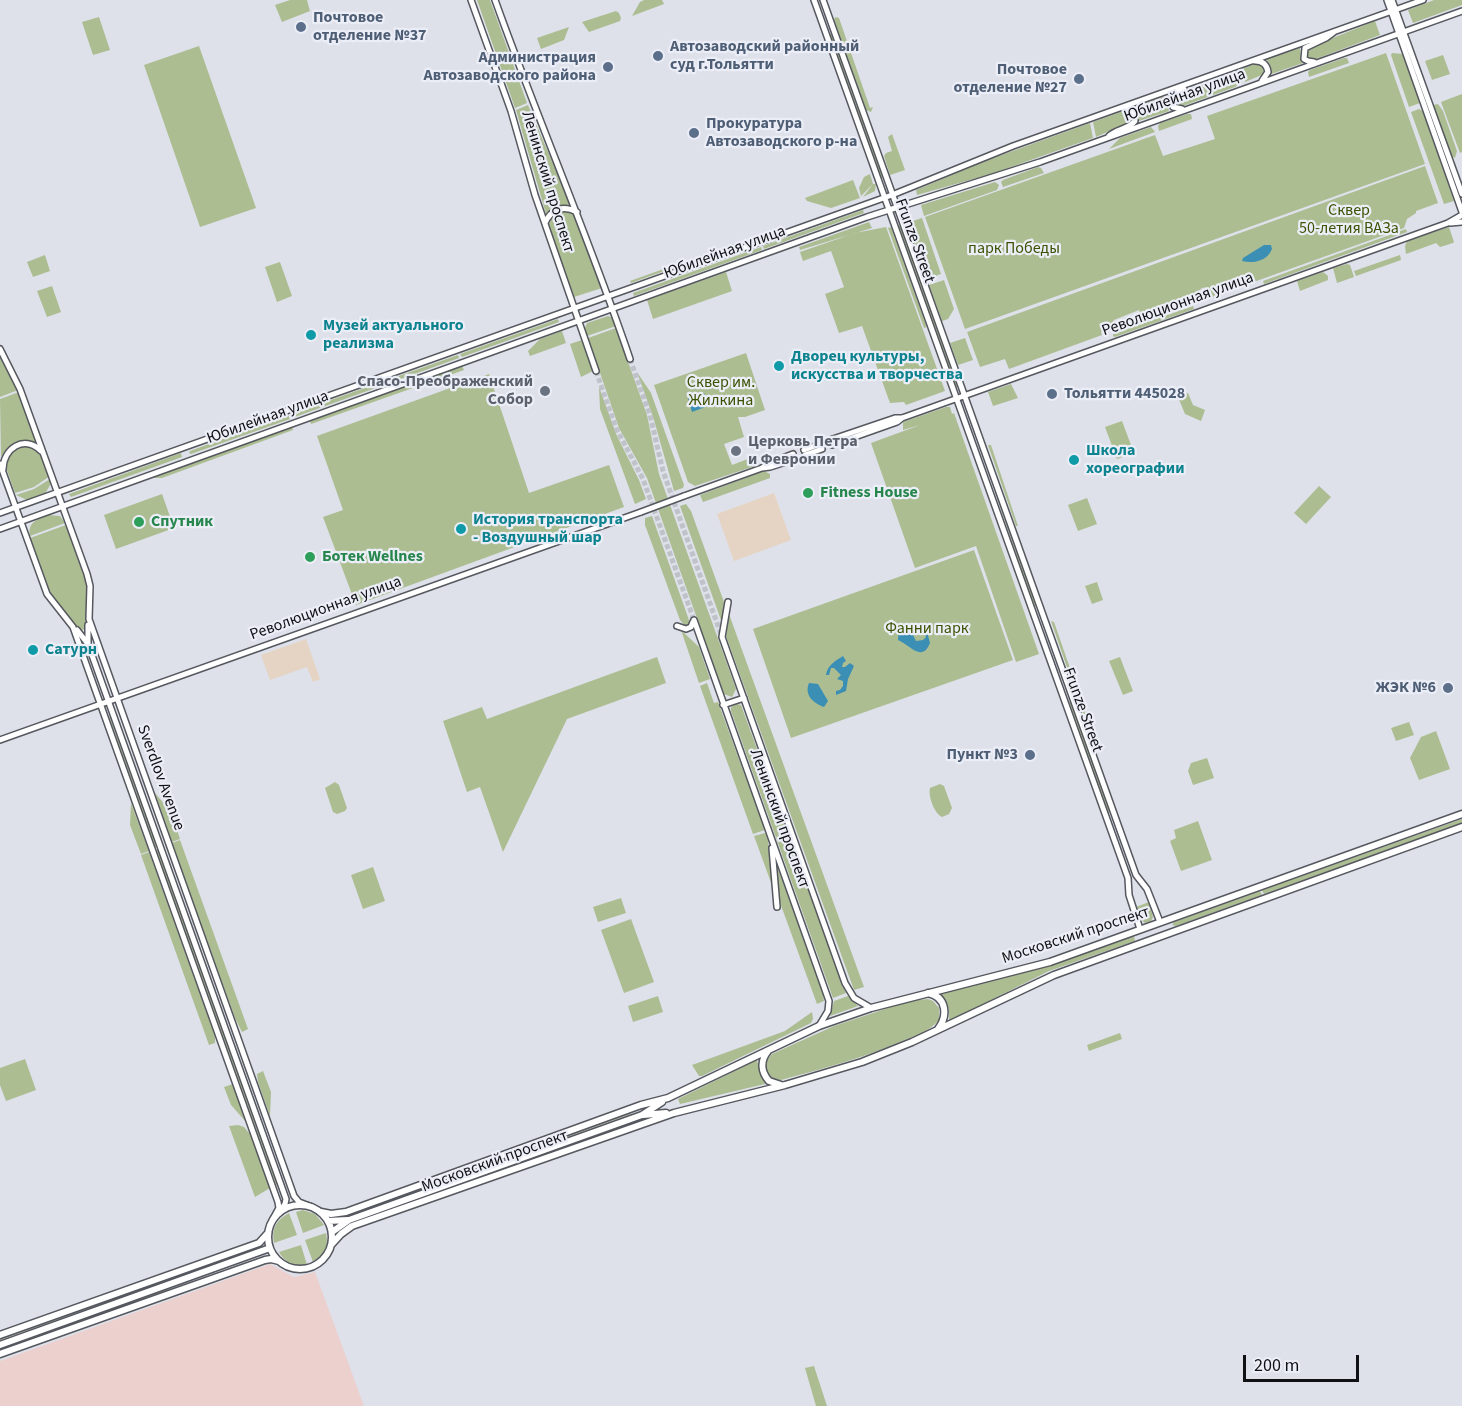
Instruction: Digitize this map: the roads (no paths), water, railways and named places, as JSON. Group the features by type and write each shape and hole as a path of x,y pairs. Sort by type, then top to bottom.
{"main road":[{"name":"Ленинский проспект","path":"471,0 511,111 545,224 596,371"},
{"name":"Ленинский проспект","path":"495,0 525,84 577,212 630,359"},
{"name":"Frunze Street","path":"814,0 1128,878 1129,891 1144,941"},
{"name":"Frunze Street","path":"824,0 1136,875 1144,886 1164,934"},
{"path":"1387,0 1462,194"},
{"path":"1392,0 1393,11"},
{"name":"Юбилейная улица","path":"0,513 885,198 1013,146 1423,0"},
{"name":"Юбилейная улица","path":"0,529 897,207 1105,139 1462,11"},
{"path":"826,32 834,29"},
{"path":"1320,61 1308,62 1303,55 1305,48 1326,38 1338,29"},
{"path":"1401,33 1462,213"},
{"path":"1251,61 1262,62 1267,67 1268,72 1261,82"},
{"path":"1186,109 1173,107 1170,103 1171,97 1202,80"},
{"path":"1105,139 1113,131 1132,125 1135,121 1132,111 1120,108"},
{"path":"545,224 549,215 557,210 567,208 577,212"},
{"name":"Революционная улица","path":"831,443 897,422 902,418 1448,223 1462,213"},
{"path":"1448,223 1462,222"},
{"name":"Sverdlov Avenue","path":"0,349 20,389 89,580 88,644"},
{"path":"3,472 4,458 16,445 33,445 44,454"},
{"path":"805,452 821,446"},
{"path":"183,448 189,461"},
{"name":"Революционная улица","path":"0,740 762,468 770,468 794,456"},
{"name":"Sverdlov Avenue","path":"0,464 47,594 88,644 286,1199"},
{"path":"989,490 997,487"},
{"name":"Ленинский проспект","path":"728,602 722,637 845,982 854,998 871,1008"},
{"name":"Ленинский проспект","path":"678,626 689,628 694,620 829,1001 828,1011 819,1026"},
{"path":"75,628 84,630 89,622"},
{"name":"Sverdlov Avenue","path":"89,622 294,1196 299,1202 312,1207"},
{"name":"Sverdlov Avenue","path":"75,628 278,1202 279,1208 273,1219"},
{"path":"1058,682 1064,685 1066,680"},
{"path":"1065,702 1068,697 1073,699"},
{"path":"723,705 744,698"},
{"name":"Московский проспект","path":"332,1232 349,1220 642,1115 666,1100 819,1026 925,993 1050,962 1462,814"},
{"name":"Московский проспект","path":"331,1245 352,1226 672,1113 785,1085 862,1062 938,1030 1054,975 1462,827"},
{"path":"771,838 777,907"},
{"path":"1128,878 1134,880 1136,875"},
{"path":"1129,891 1134,884 1144,886"},
{"path":"925,993 937,997 943,1006 945,1018 938,1030"},
{"path":"770,1049 762,1062 763,1072 769,1081 785,1085"},
{"path":"666,1100 661,1106 662,1110 672,1113"},
{"name":"Московский проспект","path":"321,1212 331,1214 346,1212 641,1105 666,1100"},
{"name":"Московский проспект","path":"642,1115 672,1113"},
{"path":"0,1335 259,1243 268,1233 273,1219 285,1204 286,1199 290,1203 312,1207 321,1212 332,1232 331,1245 324,1258 311,1267 296,1269 271,1259 266,1260 0,1354"},
{"path":"279,1213 288,1207 301,1205"},
{"name":"Московский проспект","path":"328,1221 349,1220"},
{"path":"268,1233 270,1248 279,1262"},
{"path":"0,1345 270,1248"}],"water":[{"path":"1264,245 1271,245 1272,249 1263,259 1255,262 1242,261 1243,258"},
{"path":"704,393 708,406 692,412 688,399"},
{"path":"909,625 921,627 912,633 916,641 923,640 926,637 924,632 927,632 930,643 923,652 916,651 898,640 899,627"},
{"path":"843,656 846,661 842,667 850,663 854,666 846,691 836,695 836,691 843,686 843,681 837,679 841,675 831,668 829,675 826,675 830,666"},
{"path":"809,683 818,684 828,701 824,707 810,698"}],"tunnel":[{"path":"630,359 650,415 663,471 722,637"},
{"path":"596,371 616,428 643,479 694,620"}],"place":[{"name":"Почтовое отделение №37","path":"301,27"},
{"name":"Автозаводский районный суд г.Тольятти","path":"658,56"},
{"name":"Администрация Автозаводского района","path":"608,67"},
{"name":"Почтовое отделение №27","path":"1079,79"},
{"name":"Прокуратура Автозаводского р-на","path":"694,133"},
{"name":"Музей актуального реализма","path":"311,335"},
{"name":"Дворец культуры, искусства и творчества","path":"779,366"},
{"name":"Спасо-Преображенский Собор","path":"545,391"},
{"name":"Тольятти 445028","path":"1052,394"},
{"name":"Церковь Петра и Февронии","path":"736,451"},
{"name":"Школа хореографии","path":"1074,460"},
{"name":"Fitness House","path":"808,493"},
{"name":"Спутник","path":"139,522"},
{"name":"История транспорта - Воздушный шар","path":"461,529"},
{"name":"Ботек Wellnes","path":"310,557"},
{"name":"Сатурн","path":"33,650"},
{"name":"ЖЭК №6","path":"1448,688"},
{"name":"Пункт №3","path":"1030,755"}],"park label":[{"name":"Сквер 50-летия ВАЗа","path":"1349,220"},
{"name":"парк Победы","path":"1014,249"},
{"name":"Сквер им. Жилкина","path":"721,392"},
{"name":"Фанни парк","path":"927,629"}]}
